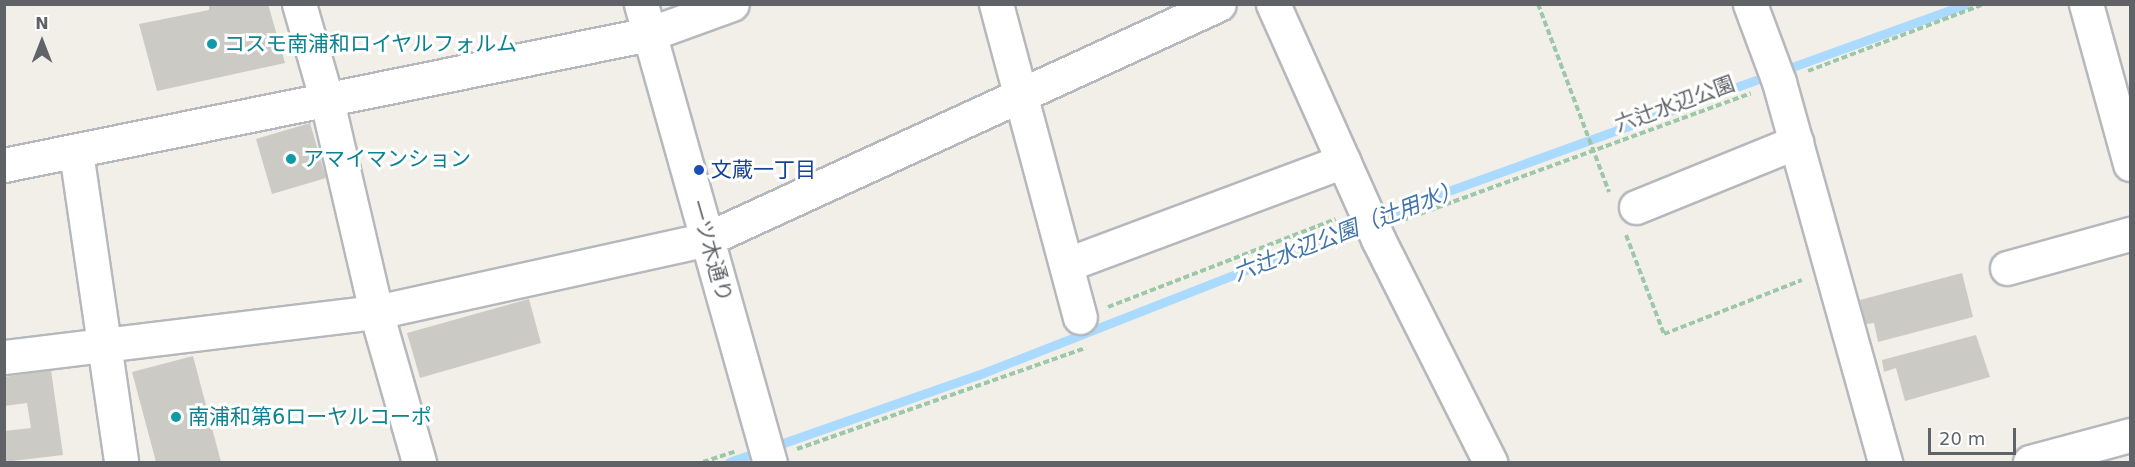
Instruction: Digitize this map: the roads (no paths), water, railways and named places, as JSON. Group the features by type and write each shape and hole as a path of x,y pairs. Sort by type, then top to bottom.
{"street":[{"path":"299,4 327,101 376,312 420,462"},
{"path":"4,165 327,101 645,19 732,4"},
{"path":"996,4 1068,264 1080,317"},
{"path":"4,357 376,312 707,238 1219,4"},
{"path":"1273,4 1371,223 1490,462"},
{"path":"1750,4 1779,82 1885,462"},
{"path":"2086,4 2129,156"},
{"name":"一ツ木通り","path":"645,19 770,462"},
{"path":"1636,207 1796,142"},
{"path":"76,152 121,462"},
{"path":"1068,264 1343,161"},
{"path":"2007,268 2130,234"},
{"path":"2030,462 2130,435"}],"waterway":[{"name":"六辻水辺公園（辻用水）","path":"729,462 978,375 1440,194 1967,4"}],"place":[{"name":"コスモ南浦和ロイヤルフォルム","path":"212,44"},
{"name":"アマイマンション","path":"291,159"},
{"name":"文蔵一丁目","path":"699,170"},
{"name":"南浦和第6ローヤルコーポ","path":"176,417"}]}
